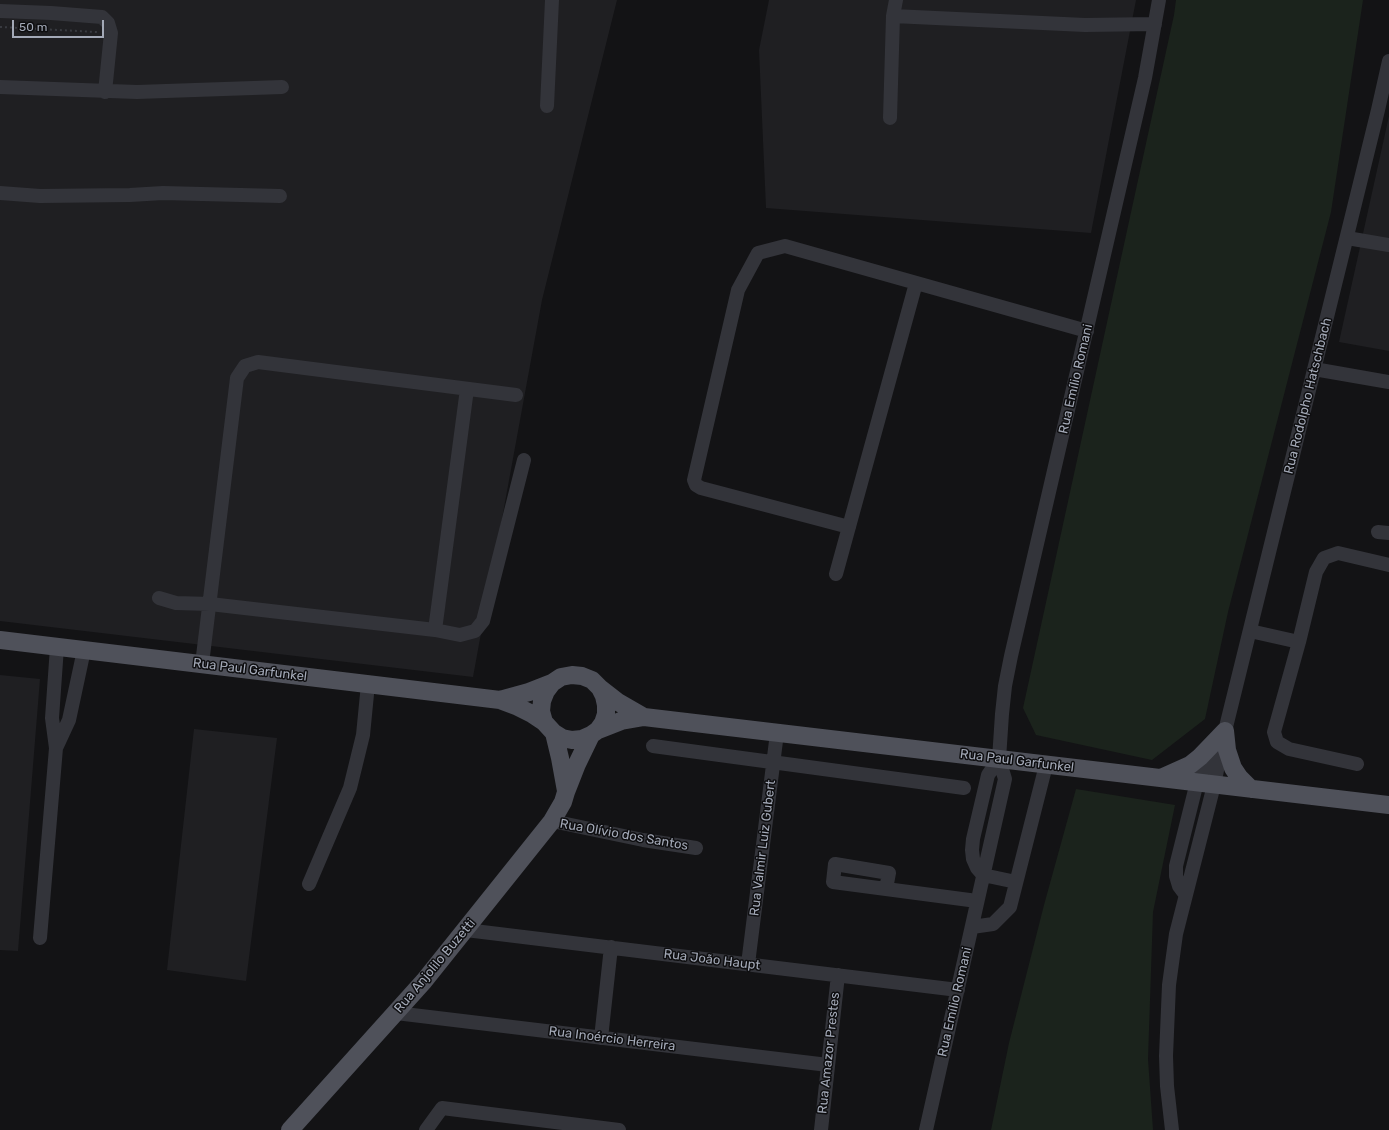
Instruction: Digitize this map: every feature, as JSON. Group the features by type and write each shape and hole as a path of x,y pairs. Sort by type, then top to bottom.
{"main road":[{"name":"Rua Paul Garfunkel","path":"0,640 500,700 524,710 549,728"},
{"path":"549,728 562,738 572,740 582,739 594,733 603,723 606,714 604,696 600,688 592,680 582,676 572,675 561,677 552,682 542,701 541,711 560,758 566,792"},
{"name":"Rua Paul Garfunkel","path":"500,700 529,692 552,682"},
{"name":"Rua Paul Garfunkel","path":"600,688 618,702 644,717"},
{"name":"Rua Paul Garfunkel","path":"594,733 621,721 644,717 1389,805"},
{"path":"1161,778 1190,765 1200,757 1225,730"},
{"path":"1225,730 1229,759 1239,777 1251,789"},
{"name":"Rua Anjolilo Buzetti","path":"290,1130 396,1013 466,930 552,822 563,802 566,792 594,733"}],"street":[{"path":"547,106 552,0"},
{"path":"890,118 893,16 896,0"},
{"name":"Rua Emílio Romani","path":"999,759 1002,714 1011,656 1145,78 1159,0"},
{"path":"0,11 102,17 108,23 110,33 105,92"},
{"path":"893,16 1085,25 1155,24"},
{"name":"Rua Rodolpho Hatschbach","path":"1172,1130 1167,1086 1167,1019 1173,948 1185,894 1179,886 1176,876 1176,866 1225,730 1347,238 1389,61"},
{"path":"0,87 137,92 282,87"},
{"path":"0,193 40,196 163,193 280,196"},
{"path":"1347,238 1389,245"},
{"path":"849,527 701,488 696,485 694,480 738,290 758,253 785,246 1087,332"},
{"path":"836,574 916,283"},
{"path":"202,664 237,378 245,366 258,362 516,395"},
{"path":"1314,369 1389,382"},
{"path":"435,630 468,389"},
{"path":"159,598 176,603 210,604 435,630 460,635 475,631 483,621 524,460"},
{"path":"1357,764 1289,749 1277,742 1274,732 1299,642 1316,572 1324,558 1338,553 1389,565"},
{"path":"1250,630 1299,642"},
{"path":"40,938 56,748 52,718 57,647"},
{"path":"56,748 69,720 84,650"},
{"path":"309,884 350,788 363,735 368,684"},
{"name":"Rua Valmir Luiz Gubert","path":"748,964 778,733"},
{"path":"653,746 964,788"},
{"path":"999,759 988,775 973,839 973,859 977,868 983,875 1016,882"},
{"path":"972,927 993,924 1010,907 1046,764"},
{"name":"Rua Olívio dos Santos","path":"552,822 644,840 696,848"},
{"name":"Rua Emílio Romani","path":"926,1130 983,875"},
{"path":"886,889 977,901"},
{"name":"Rua João Haupt","path":"466,930 958,990"},
{"path":"601,1038 611,947"},
{"name":"Rua Amazor Prestes","path":"821,1130 838,975"},
{"name":"Rua Inoércio Herreira","path":"396,1013 828,1065"},
{"path":"426,1130 442,1108 525,1124 620,1130"}],"path":[{"path":"0,27 110,33"}],"shaded area":[{"path":"0,0 617,0 542,300 473,677 0,621"},
{"path":"769,0 1136,0 1091,233 766,208 759,50"},
{"path":"1176,0 1363,0 1331,212 1228,612 1205,719 1152,760 1036,735 1023,708 1174,15"},
{"path":"1389,116 1389,351 1339,342"},
{"path":"0,675 40,679 18,951 0,950"},
{"path":"194,729 277,738 246,981 167,970"},
{"path":"1076,789 1175,805 1153,912 1148,1059 1153,1130 991,1130 1009,1043 1044,905"}]}
